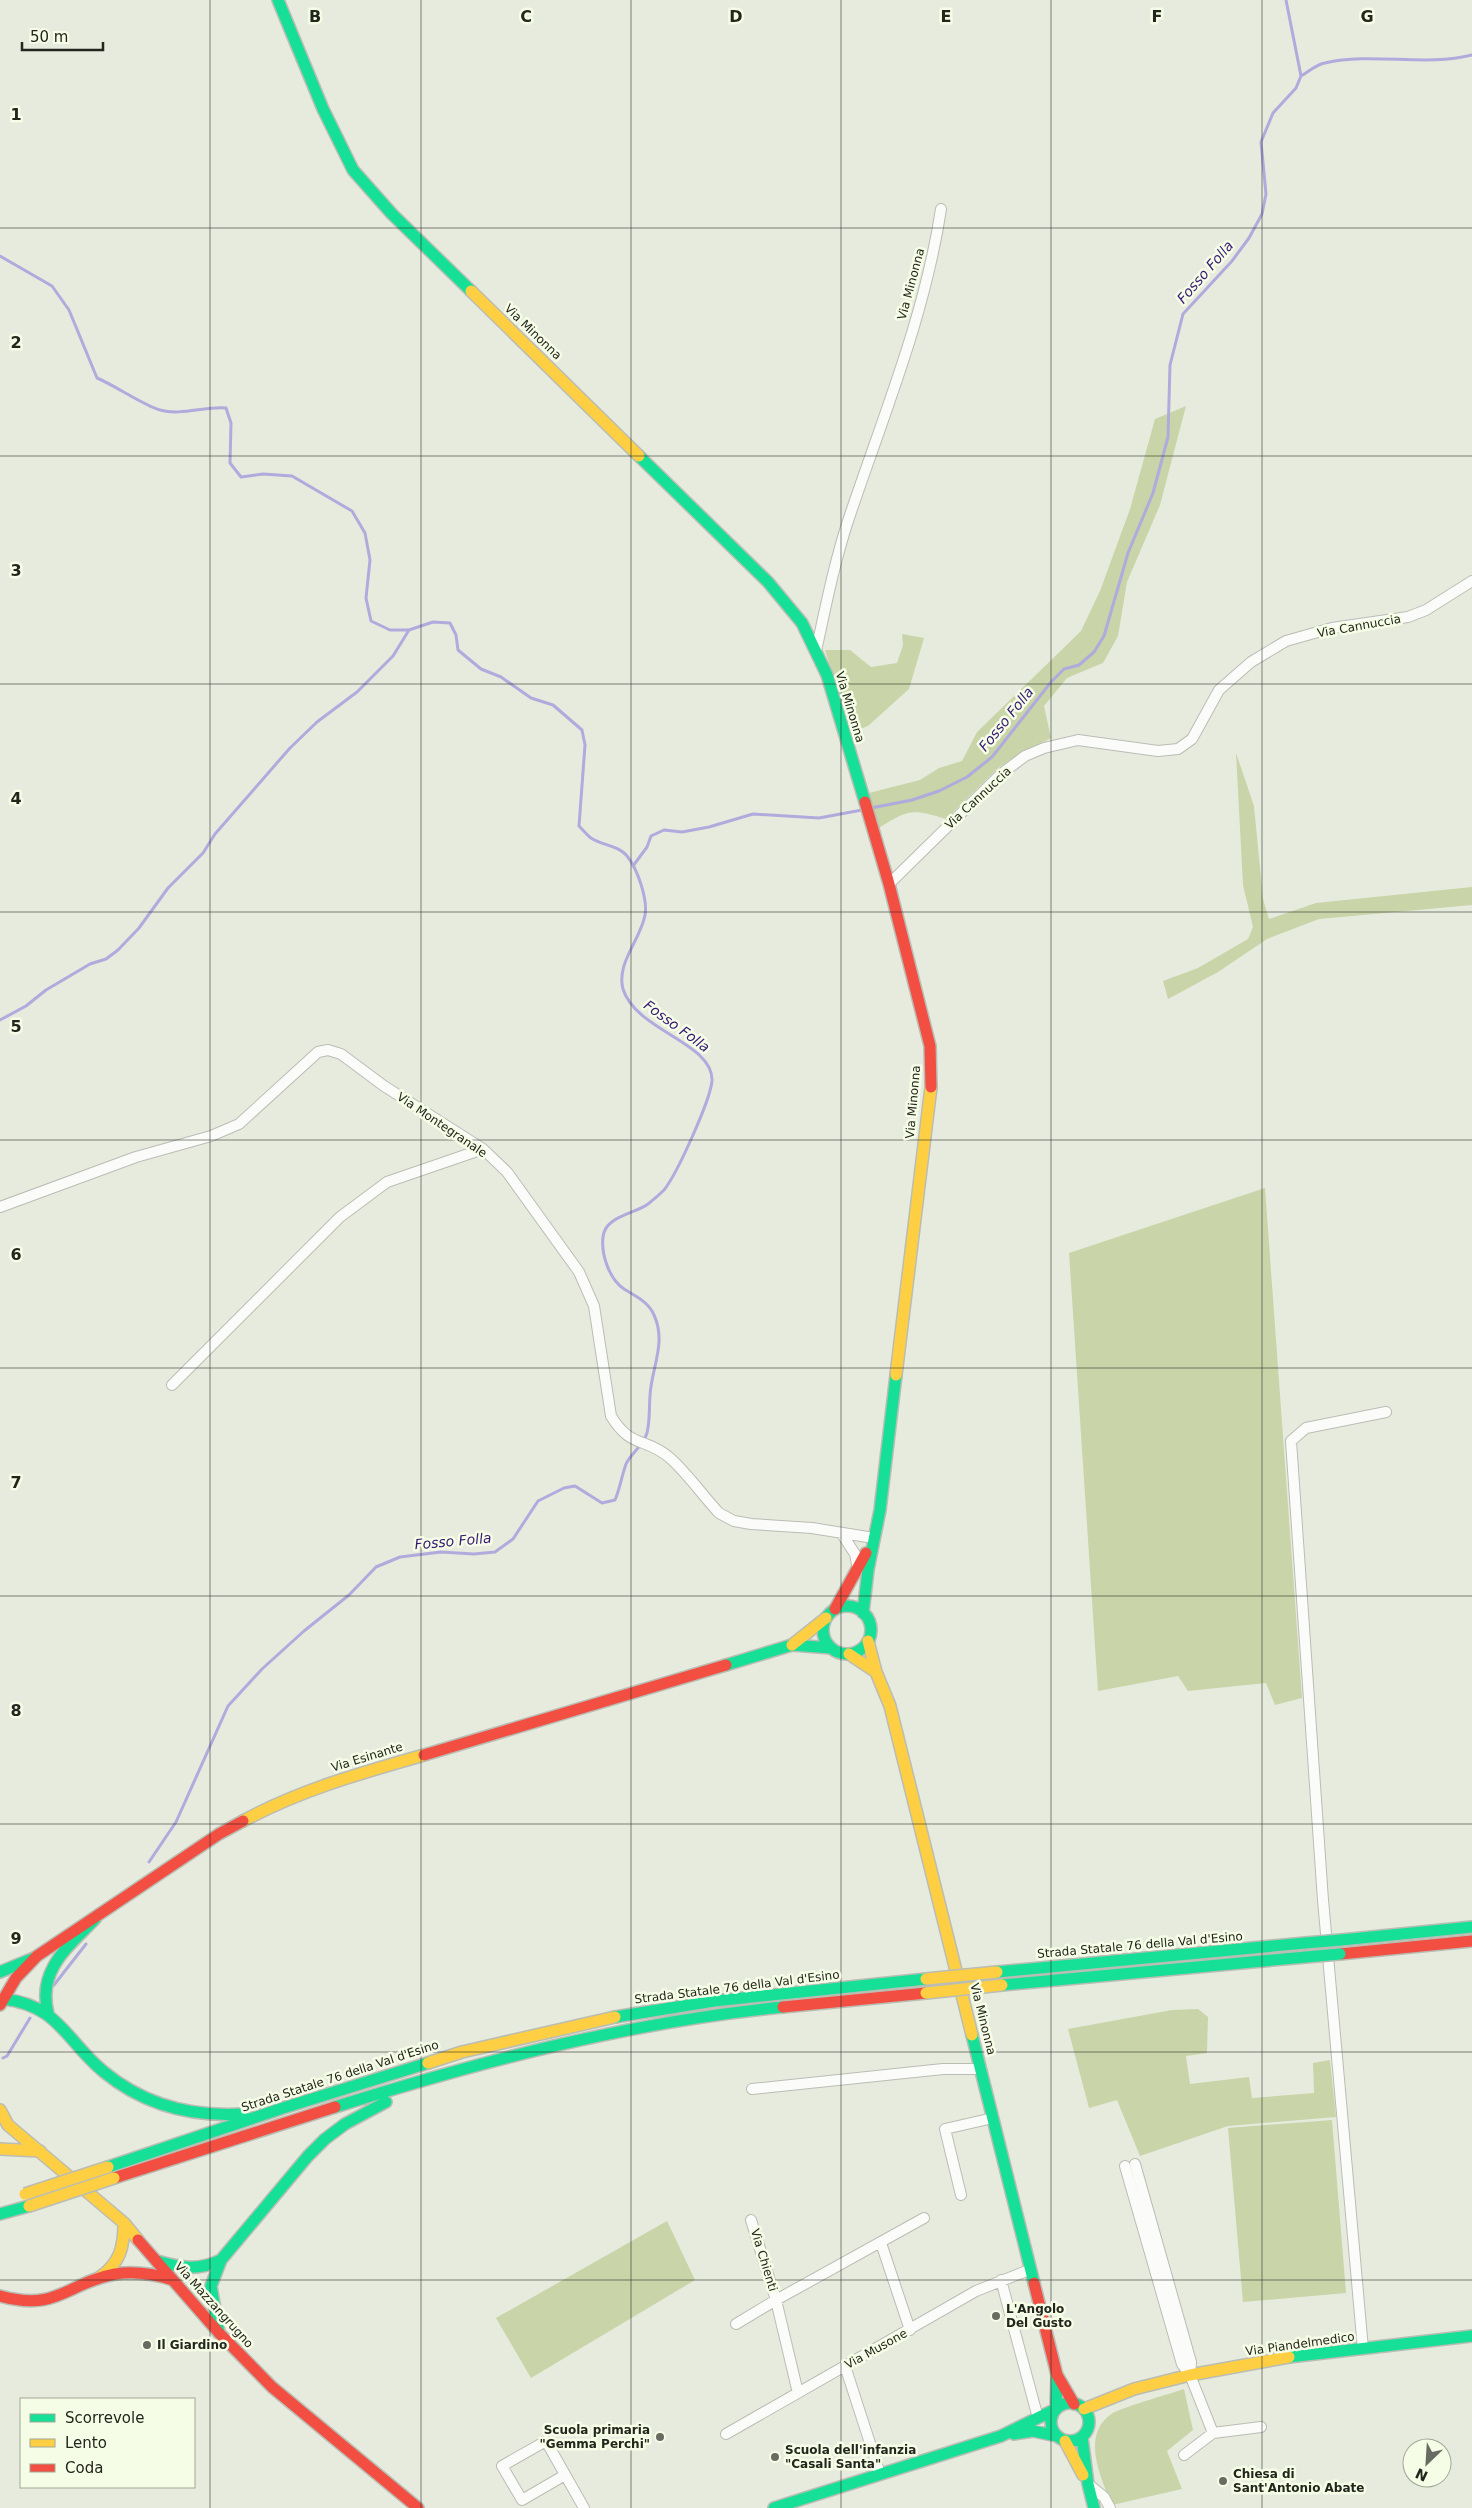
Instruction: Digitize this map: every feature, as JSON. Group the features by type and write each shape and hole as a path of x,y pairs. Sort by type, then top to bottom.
{"main road":[{"name":"Via Minonna","path":"278,0 323,109 353,170 399,220 768,582 802,623 827,675 889,884 930,1046 931,1086 880,1510 874,1538 864,1613"},
{"name":"Via Minonna","path":"835,1609 874,1538"},
{"path":"849,1654 857,1652 868,1641 870,1626 864,1613 850,1606 835,1609 826,1618 823,1624 824,1637 831,1648 849,1654 876,1672"},
{"name":"Via Esinante","path":"792,1646 826,1618"},
{"name":"Via Minonna","path":"868,1641 876,1672 890,1706 981,2068 1029,2270 1057,2375 1056,2409 1051,2423 1088,2484"},
{"name":"Via Esinante","path":"1,2000 16,1978 37,1956 95,1919 218,1834 267,1808 321,1785 792,1646 831,1648"},
{"path":"48,2013 44,1997 48,1976 58,1959 95,1919"},
{"name":"Strada Statale 76 della Val d'Esino","path":"20,2195 283,2108 462,2052 633,2013 714,2001 926,1979 1472,1927"},
{"name":"Strada Statale 76 della Val d'Esino","path":"0,2214 463,2069 556,2044 632,2028 717,2015 926,1992 1472,1941"},
{"path":"0,1972 37,1956"},
{"path":"1,2000 18,1999 36,2005 48,2013 105,2072 142,2096 184,2112 222,2116 283,2108"},
{"path":"219,2333 211,2286 221,2260 308,2156 345,2124 387,2102 427,2085 556,2044"},
{"name":"Via Mazzangrugno","path":"0,2110 8,2125 124,2224 219,2333 272,2387 418,2508"},
{"path":"0,2149 40,2151"},
{"path":"95,2280 108,2272 121,2258 125,2241 124,2224"},
{"path":"157,2262 192,2271 205,2268 221,2260"},
{"path":"0,2296 32,2303 50,2300 95,2280 115,2274 151,2272 173,2280"},
{"name":"Via Piandelmedico","path":"1079,2407 1134,2389 1190,2375 1291,2357 1472,2336"},
{"name":"Via Minonna","path":"1057,2375 1089,2424"},
{"name":"Via Piandelmedico","path":"1089,2424 1107,2407 1134,2389"},
{"path":"774,2508 1001,2436 1064,2404 1079,2407"},
{"path":"1001,2436 1033,2431 1077,2440 1082,2437 1089,2424"},
{"name":"Via Minonna","path":"1082,2437 1088,2484 1094,2508"}],"street":[{"name":"Via Minonna","path":"816,651 836,562 849,516 890,402 913,330 935,250 941,209"},
{"name":"Via Cannuccia","path":"889,884 1000,774 1026,756 1044,748 1078,740 1158,750 1178,748 1192,739 1219,690 1251,662 1286,641 1332,628 1408,617 1426,610 1472,581"},
{"name":"Via Montegranale","path":"0,1207 136,1157 210,1136 239,1124 314,1056 328,1050 341,1054 384,1086 483,1149 507,1172 579,1272 594,1306 611,1416 620,1431 669,1458 714,1508 727,1518 750,1524 812,1528 874,1538"},
{"path":"172,1385 340,1217 362,1200 387,1182 483,1149"},
{"path":"1363,2349 1323,1900 1291,1441 1306,1428 1386,1412"},
{"path":"842,1534 855,1554 858,1569"},
{"path":"752,2089 944,2069 981,2068"},
{"path":"961,2195 945,2129 993,2118"},
{"path":"1130,2165 1191,2362 1190,2375 1213,2433"},
{"path":"736,2324 924,2218"},
{"name":"Via Chienti","path":"751,2220 776,2300 798,2393"},
{"path":"881,2242 910,2330"},
{"name":"Via Musone","path":"726,2434 976,2292 1029,2270"},
{"path":"1001,2280 1038,2418"},
{"path":"845,2366 880,2474"},
{"path":"1184,2455 1213,2433 1261,2427"},
{"path":"565,2475 522,2500 502,2466 546,2441 584,2508"},
{"path":"1088,2484 1104,2497 1110,2508"}],"green space":[{"path":"1186,406 1160,505 1127,582 1118,636 1103,663 1067,678 1044,706 1051,738 1013,758 997,769 946,819 925,813 910,813 896,818 877,829 869,793 920,780 939,768 962,761 977,732 1081,631 1100,591 1130,509 1155,419"},
{"path":"902,634 924,638 909,689 868,726 850,733 825,650 850,650 871,667 897,663 903,645"},
{"path":"1236,753 1254,806 1263,899 1269,919 1316,903 1472,887 1472,905 1319,919 1267,939 1218,972 1168,999 1163,981 1198,968 1248,939 1253,927 1243,885"},
{"path":"1265,1188 1302,1698 1275,1705 1266,1683 1188,1691 1178,1676 1098,1691 1069,1253"},
{"path":"1198,2009 1208,2017 1207,2053 1186,2056 1190,2084 1249,2077 1252,2098 1314,2093 1313,2063 1330,2060 1336,2117 1228,2126 1140,2156 1117,2100 1089,2108 1068,2029 1172,2010"},
{"path":"1332,2120 1346,2293 1243,2302 1228,2128"},
{"path":"667,2221 695,2280 531,2378 496,2318"},
{"path":"1184,2389 1193,2430 1167,2451 1182,2489 1112,2505 1096,2458 1095,2446 1101,2424 1115,2412"}],"waterway":[{"name":"Fosso Folla","path":"871,808 912,800 939,791 967,777 992,757 1051,682 1064,669 1079,665 1094,652 1104,636 1128,553 1153,493 1168,437 1170,365 1183,314 1232,261 1249,238 1262,214 1266,194 1261,142 1273,113 1296,88 1301,76 1286,0"},
{"path":"1301,76 1316,66 1343,60 1436,60 1472,55"},
{"name":"Fosso Folla","path":"0,256 52,286 69,310 97,378 146,404 168,412 226,408 231,423 230,463 241,477 263,474 292,476 352,511 365,533 370,560 366,598 371,621 390,630 409,630 433,622 450,623 456,635 458,650 481,669 501,677 531,698 553,705 582,730 585,745 579,826 591,838 620,850 627,856 638,876 645,901 643,924 623,970 623,989 631,1003 643,1016 701,1056 709,1068 712,1081 692,1137 670,1182 650,1202 609,1224 603,1237 603,1251 610,1273 619,1285 649,1306 658,1325 659,1336 659,1346 651,1386 647,1433 643,1442 626,1464 615,1500 602,1503 575,1486 564,1488 538,1501 513,1539 495,1552 474,1554 441,1552 400,1557 376,1567 349,1595 304,1631 262,1669 228,1706 176,1822 149,1862"},
{"path":"0,1020 26,1006 46,990 90,964 106,959 118,950 139,928 168,888 203,853 215,834 290,748 317,722 357,692 393,656 409,630"},
{"name":"Fosso Folla","path":"633,866 647,847 651,836 664,830 682,832 709,827 753,814 819,818 862,810"},
{"path":"54,1985 86,1944"},
{"path":"3,2058 7,2056 30,2018"}],"traffic: fast":[{"path":"278,0 323,109 353,170 392,214 471,291"},
{"path":"639,456 768,582 802,623 827,675 865,802"},
{"path":"863,1613 868,1570 880,1510 896,1375"},
{"path":"847,1606 856,1608 864,1613 869,1621 871,1630 869,1639 864,1647 856,1652 847,1654 838,1652 830,1647 825,1639 823,1630 825,1621 830,1613 838,1608 847,1606"},
{"path":"726,1665 792,1645 831,1648"},
{"path":"48,2013 47,1984 51,1972 65,1950 95,1919"},
{"path":"1341,1940 1472,1927"},
{"path":"1305,1943 1341,1940"},
{"path":"997,1972 1305,1943"},
{"path":"1306,1957 1340,1954"},
{"path":"1002,1985 1306,1957"},
{"path":"0,1972 34,1958"},
{"path":"615,2017 714,2001 926,1979"},
{"path":"3,1999 22,2003 50,2017 104,2072 119,2083 152,2101 188,2111 243,2114"},
{"path":"335,2107 445,2074 556,2045 669,2022 783,2007"},
{"path":"972,2035 1034,2283"},
{"path":"108,2167 283,2108 428,2063"},
{"path":"219,2333 211,2286 221,2260 308,2156 325,2139 345,2124 386,2102"},
{"path":"0,2214 29,2206"},
{"path":"157,2261 197,2267 221,2260"},
{"path":"1289,2357 1472,2336"},
{"path":"774,2508 1001,2436 1056,2409 1057,2375"},
{"path":"1070,2403 1083,2409 1089,2422 1083,2435 1070,2441 1057,2435 1051,2422 1057,2409 1070,2403"},
{"path":"1014,2434 1033,2431 1057,2436"},
{"path":"1082,2437 1088,2484 1094,2508"}],"traffic: slow":[{"path":"471,291 639,456"},
{"path":"896,1375 931,1087"},
{"path":"792,1645 826,1618"},
{"path":"868,1641 876,1672 890,1706 972,2035"},
{"path":"849,1654 876,1672"},
{"path":"243,1821 309,1791 424,1755"},
{"path":"926,1979 997,1972"},
{"path":"926,1993 1002,1985"},
{"path":"428,2063 462,2052 615,2017"},
{"path":"0,2110 8,2125 124,2223 138,2240"},
{"path":"0,2149 40,2151"},
{"path":"25,2194 108,2167"},
{"path":"29,2206 114,2178"},
{"path":"100,2277 107,2272 120,2254 124,2223"},
{"path":"1084,2409 1134,2389 1190,2375 1289,2357"},
{"path":"1065,2441 1083,2475"}],"traffic: jam":[{"path":"865,802 889,884 930,1046 931,1087"},
{"path":"835,1609 866,1553"},
{"path":"424,1755 726,1665"},
{"path":"0,2005 16,1978 37,1956 219,1834 243,1821"},
{"path":"1340,1954 1472,1941"},
{"path":"783,2007 926,1993"},
{"path":"114,2178 335,2107"},
{"path":"138,2240 219,2333 272,2387"},
{"path":"0,2296 36,2301 61,2294 98,2278 122,2273 159,2276 173,2280"},
{"path":"1034,2283 1057,2375 1074,2404"},
{"path":"272,2387 418,2508"}],"place":[{"name":"L'Angolo Del Gusto","path":"996,2316"},
{"name":"Il Giardino","path":"147,2345"},
{"name":"Scuola primaria \"Gemma Perchi\"","path":"660,2437"},
{"name":"Scuola dell'infanzia \"Casali Santa\"","path":"775,2457"},
{"name":"Chiesa di Sant'Antonio Abate","path":"1223,2481"}]}
